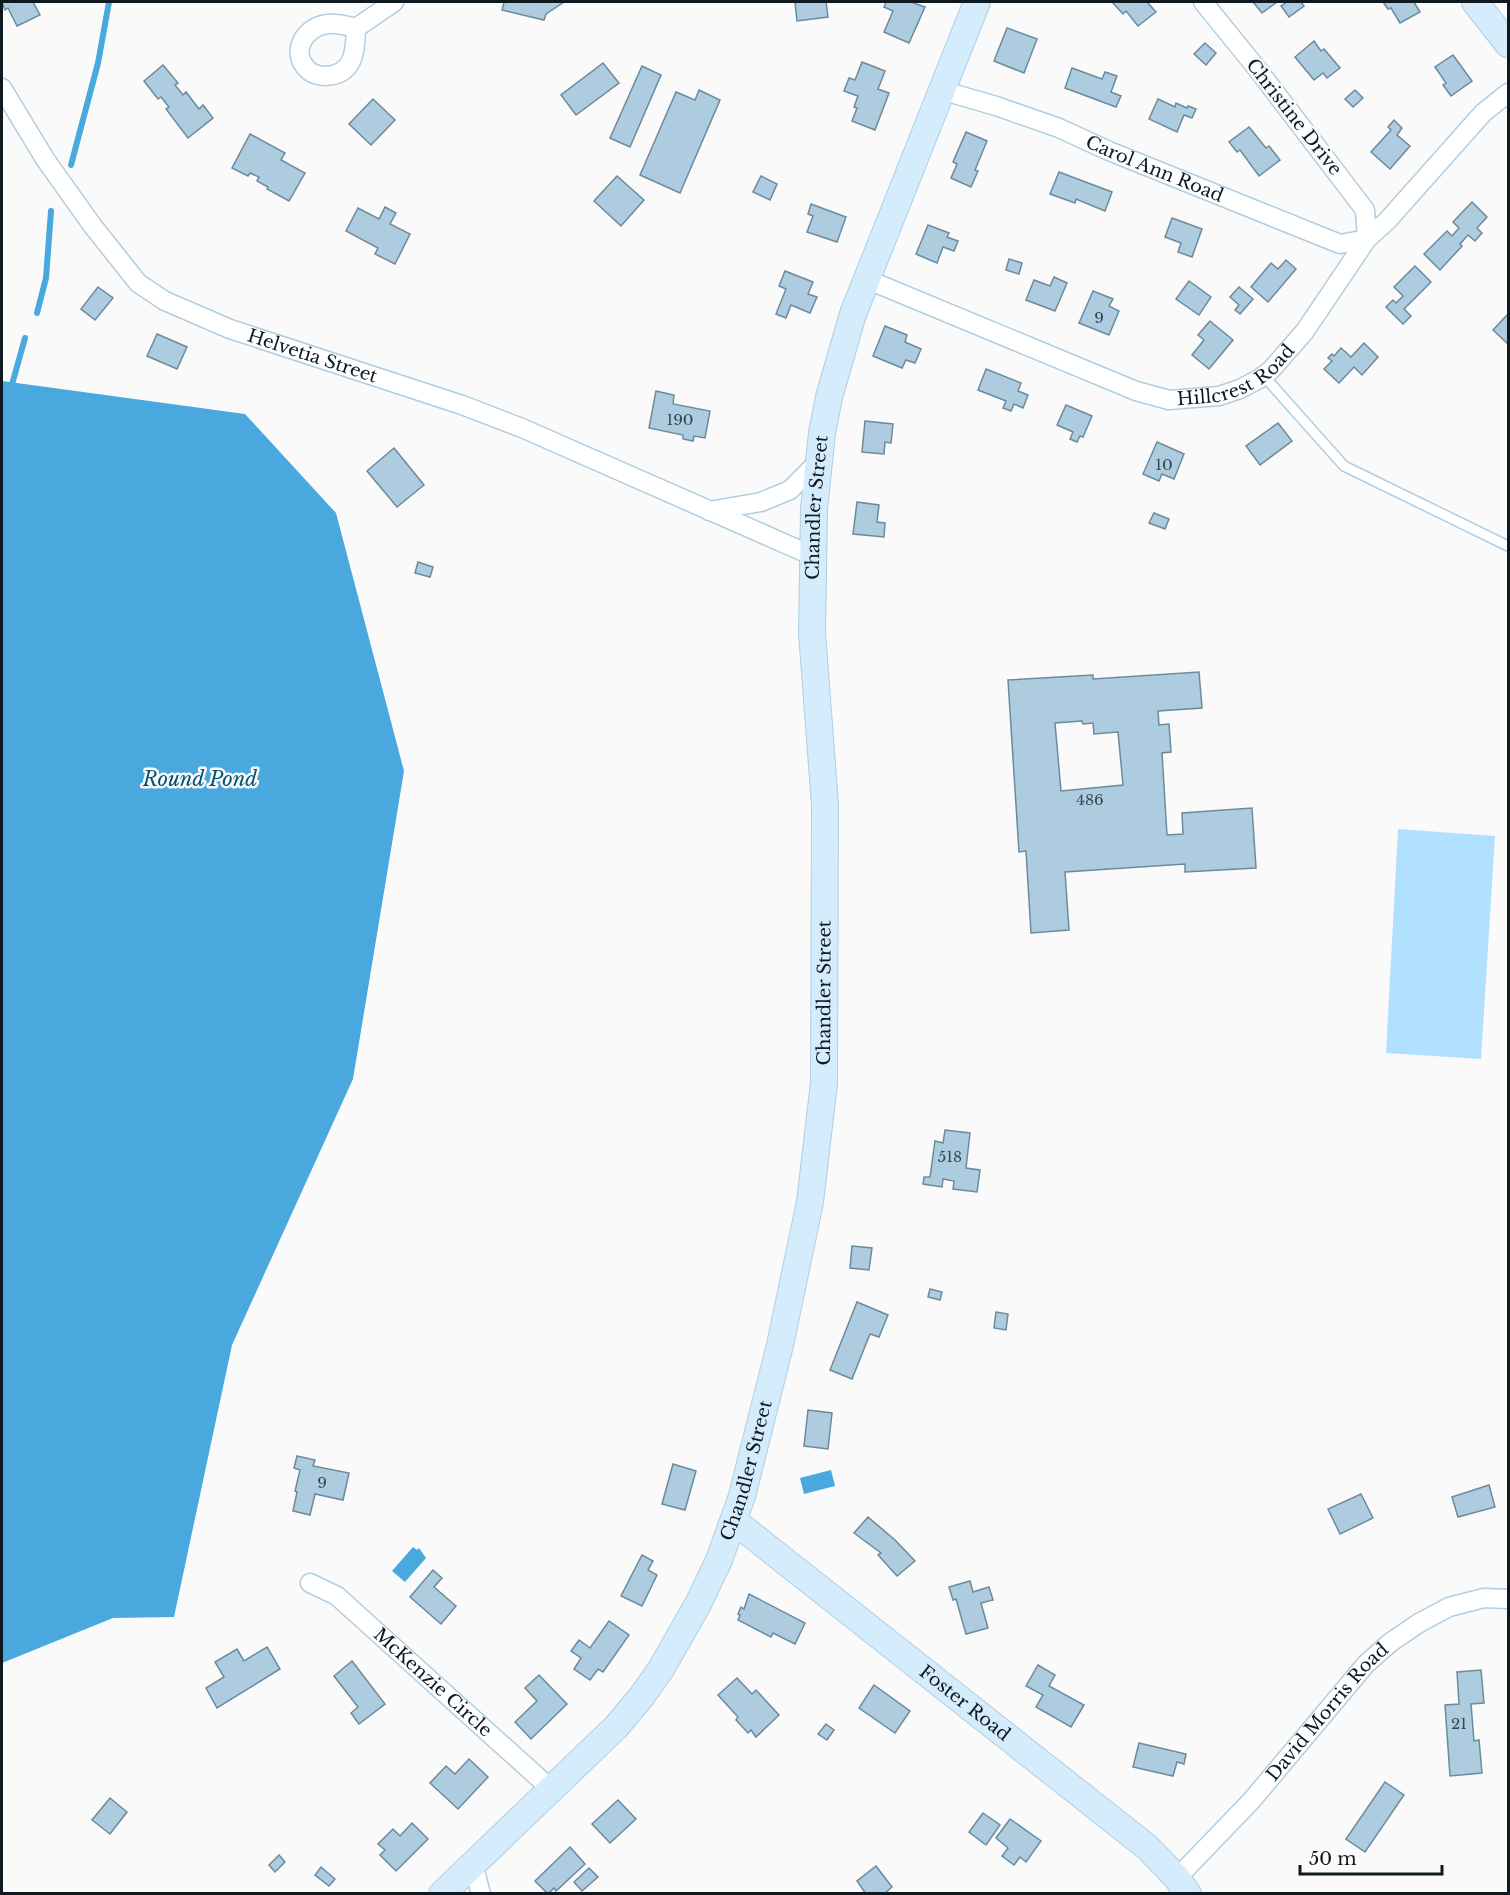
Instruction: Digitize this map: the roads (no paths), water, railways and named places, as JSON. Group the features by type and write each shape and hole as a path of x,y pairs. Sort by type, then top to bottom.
{"main road":[{"name":"Chandler Street","path":"442,1893 616,1727 661,1669 698,1604 734,1521 782,1334 810,1202 823,1103 826,1009 825,805 812,633 818,462 829,397 853,314 977,2"},
{"path":"1475,2 1509,44"},
{"name":"Foster Road","path":"734,1521 1147,1847 1182,1886"}],"street":[{"path":"356,28 394,2"},
{"name":"Christine Drive","path":"1203,2 1365,210 1367,239"},
{"name":"Helvetia Street","path":"2,88 45,159 92,225 138,283 152,293 188,312 230,329 462,405 522,428 813,556"},
{"name":"Carol Ann Road","path":"941,90 1059,128 1109,151 1340,244 1367,239"},
{"name":"Hillcrest Road","path":"866,279 1136,391 1169,400 1219,396 1240,389 1263,375 1287,353 1367,239 1387,221 1483,113 1509,93"},
{"path":"709,511 761,502 790,490 818,462"},
{"name":"McKenzie Circle","path":"310,1583 337,1596 551,1789"},
{"name":"David Morris Road","path":"1182,1886 1366,1664 1391,1642 1419,1623 1449,1607 1484,1598 1509,1599"},
{"path":"473,1863 481,1893"}],"lane":[{"path":"1263,375 1344,466 1509,546"}],"water":[{"name":"Round Pond","path":"2,381 245,414 336,513 404,771 353,1079 232,1345 174,1617 113,1618 2,1663"},
{"path":"831,1470 835,1486 804,1494 800,1478"},
{"path":"413,1547 417,1550 419,1548 426,1558 405,1582 392,1571"}],"waterway":[{"path":"71,165 98,63 109,2"},
{"path":"37,313 46,278 51,211"},
{"path":"11,388 25,338"}]}
